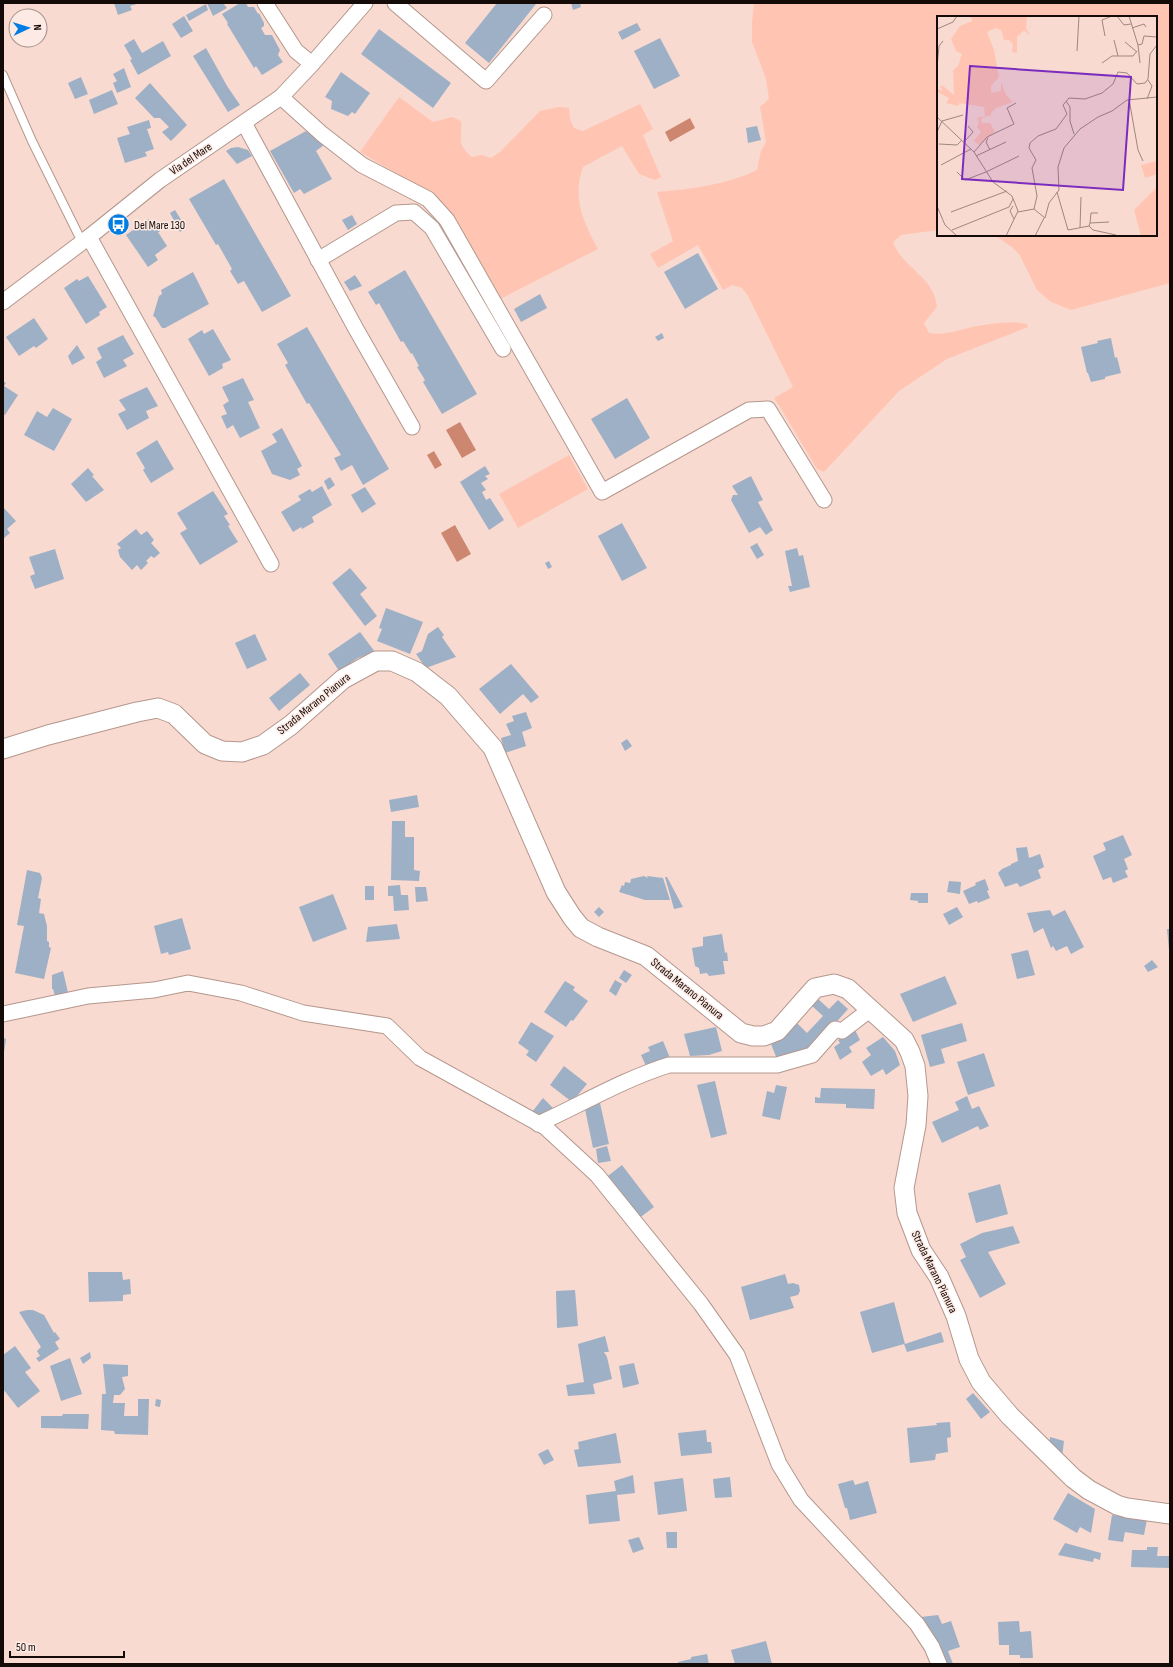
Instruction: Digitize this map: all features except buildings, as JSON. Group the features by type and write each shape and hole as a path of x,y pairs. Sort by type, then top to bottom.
{"street":[{"path":"265,3 296,51 312,64"},
{"name":"Via del Mare","path":"3,302 160,180 281,97 365,3"},
{"path":"395,3 486,80 544,15"},
{"path":"281,97 322,134 362,165 428,199 447,220 602,492 750,410 768,409 824,500"},
{"path":"244,123 318,260 412,427"},
{"path":"318,260 396,213 414,212 432,228 503,349"},
{"path":"86,239 271,564"},
{"name":"Strada Marano Pianura","path":"3,750 48,735 158,708 174,714 205,744 222,751 242,752 263,745 286,729 315,705 343,678 376,661 392,662 417,672 448,696 493,748 507,777 521,814 556,892 581,928 598,937 646,956 741,1033 753,1036 764,1036 777,1031 815,988 834,984 848,989 904,1040 915,1066 918,1096 916,1125 904,1188 907,1213 921,1250 939,1277 956,1316 969,1358 981,1382 1010,1416 1073,1478 1089,1490 1117,1505 1127,1508 1170,1514"},
{"path":"3,1014 88,996 154,990 188,982 241,992 303,1013 387,1026 420,1058 545,1127 597,1176 701,1304 737,1355 779,1464 801,1500 916,1624 932,1647 939,1664"},
{"path":"538,1124 619,1085 653,1070 669,1065 777,1065 812,1055 835,1029 842,1031 871,1010"}],"lane":[{"path":"3,75 32,141 86,239"}],"shaded area":[{"path":"754,3 1170,3 1170,283 1071,310 1051,302 1037,290 1019,254 1012,247 996,236 1157,236 1157,16 937,16 937,230 901,235 893,242 904,259 924,280 935,296 937,307 924,323 929,333 941,334 977,326 1008,322 1027,324 1028,327 947,359 899,391 824,472 817,469 774,398 793,387 748,296 742,288 732,285 723,290 698,245 658,268 650,254 673,241 657,192 695,188 721,183 757,170 761,151 766,142 760,107 769,99 766,79 752,42"},
{"path":"399,97 433,122 452,117 461,121 461,140 463,148 472,157 482,155 491,158 500,152 540,111 559,107 569,108 570,119 574,128 583,131 640,104 653,129 643,135 661,177 655,180 639,174 622,146 583,167 579,189 581,210 598,249 500,299 423,189 360,152"},
{"path":"690,118 695,128 670,142 665,132"},
{"path":"460,422 476,450 462,458 446,430"},
{"path":"434,451 442,465 435,469 427,455"},
{"path":"569,455 588,489 518,528 499,494"},
{"path":"455,525 471,554 457,562 441,533"}],"place":[{"name":"Del Mare 130","path":"119,225"}]}
